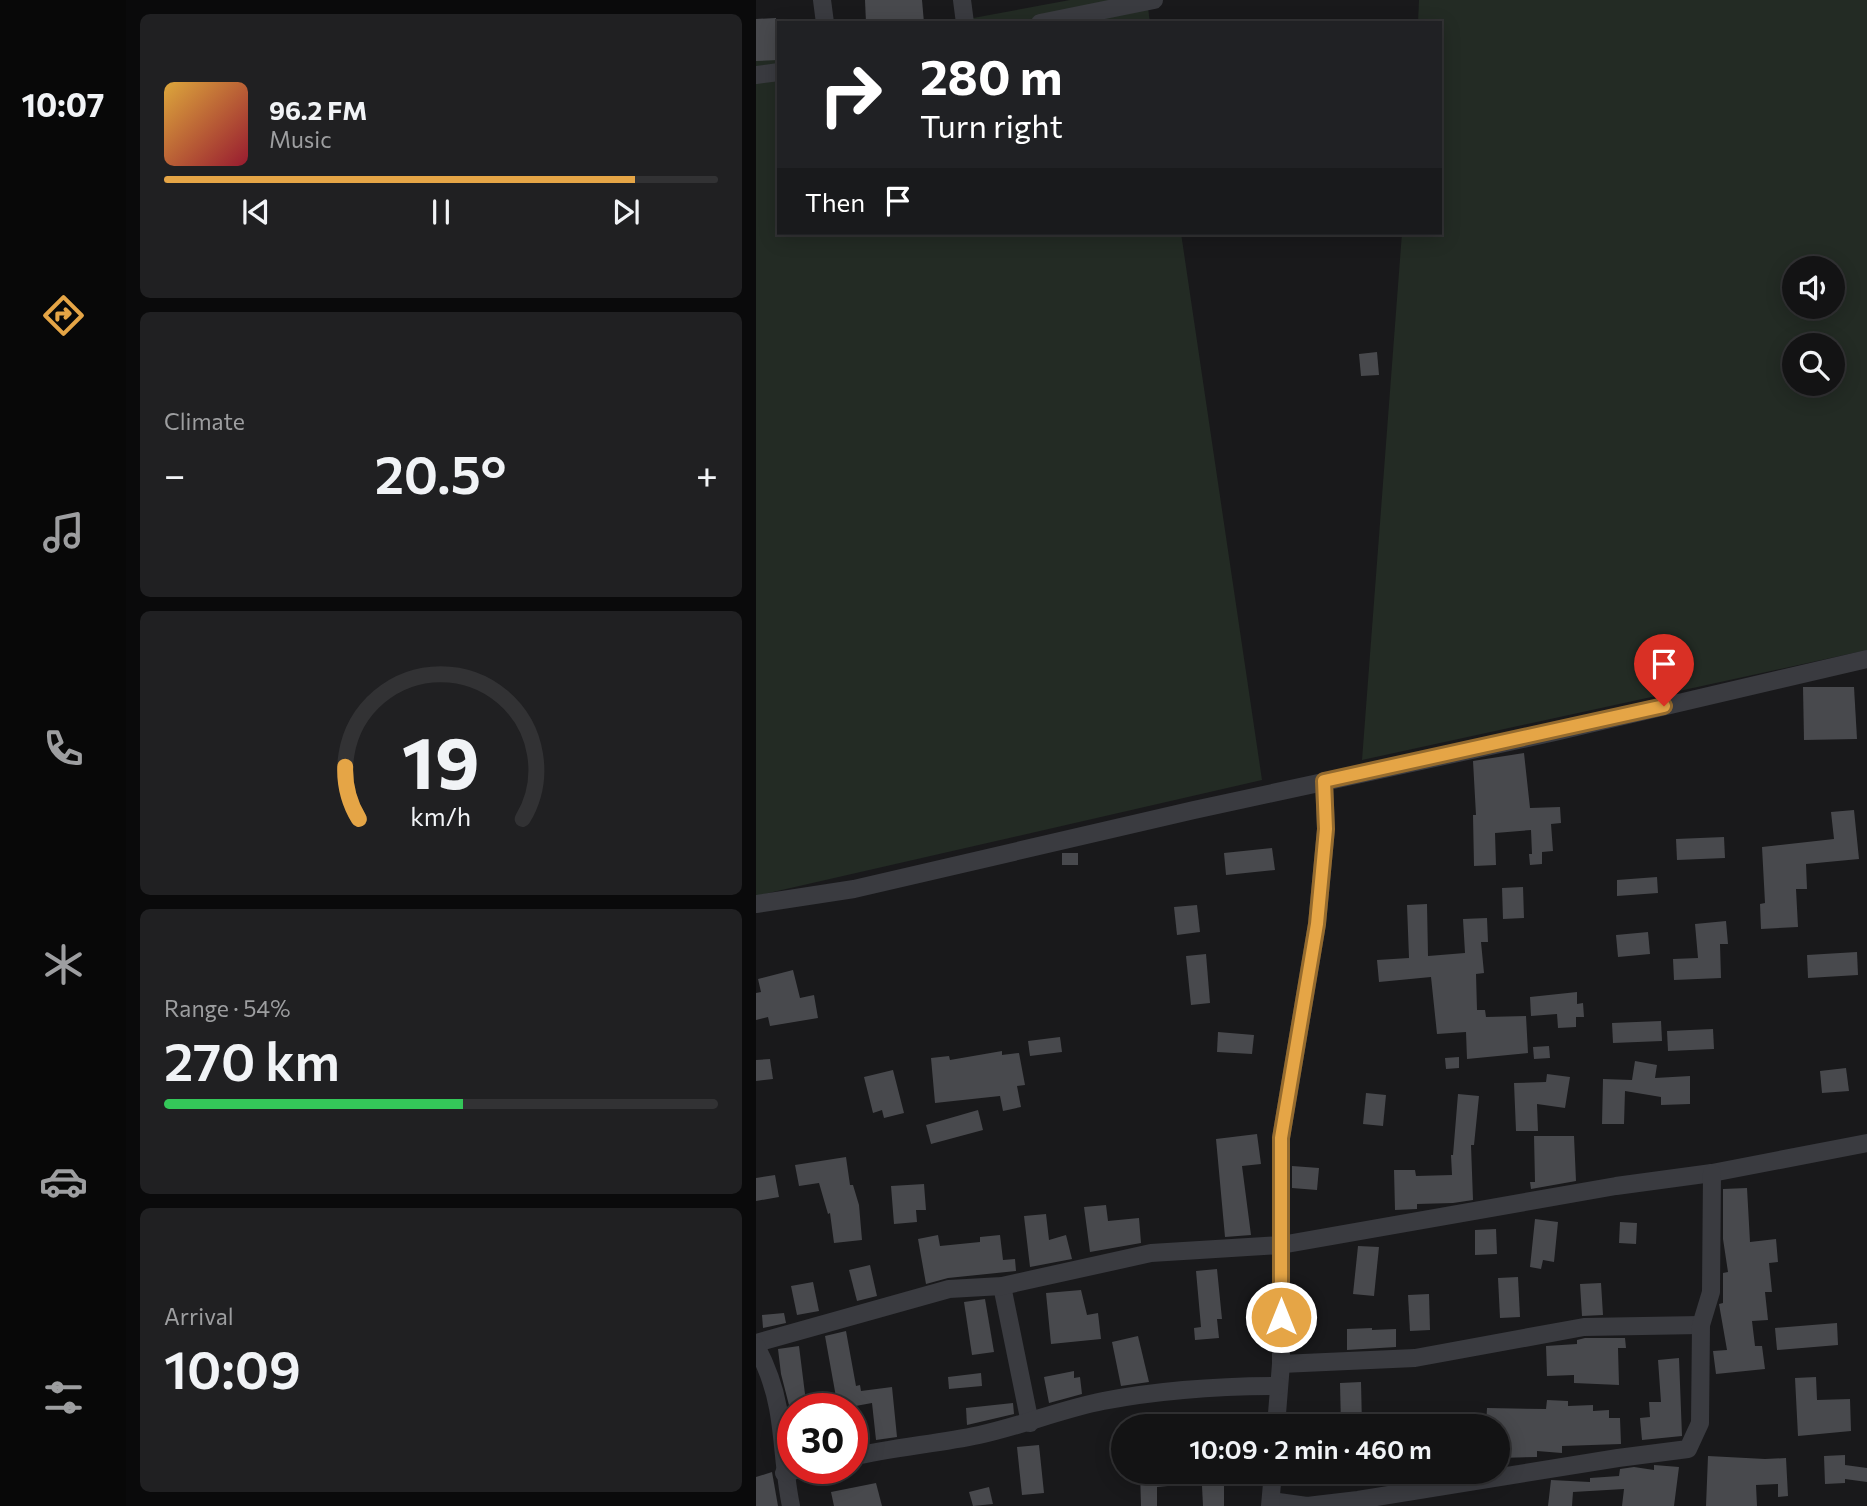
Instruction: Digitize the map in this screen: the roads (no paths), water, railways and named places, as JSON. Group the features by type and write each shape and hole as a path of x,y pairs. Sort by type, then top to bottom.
{"street":[{"path":"822,0 825,21"},
{"path":"962,0 965,21"},
{"path":"1047,21 1099,5 1154,0"},
{"path":"756,75 777,72"},
{"path":"756,904 854,889 1324,781 1555,732 1867,659"},
{"path":"1277,1414 1281,1364 1281,1138 1317,924 1326,829 1324,781"},
{"path":"777,1404 768,1369 756,1344 949,1289 1002,1286 1151,1253 1281,1245 1616,1186 1712,1173 1867,1143"},
{"path":"1272,1484 1270,1503 1307,1506 1688,1449 1700,1423 1701,1325 1711,1292 1712,1173"},
{"path":"1002,1286 1030,1423"},
{"path":"1281,1364 1415,1358 1584,1327 1701,1325"},
{"path":"868,1453 977,1435 1030,1423 1102,1401 1222,1386 1279,1385"},
{"path":"786,1484 790,1506"}]}
